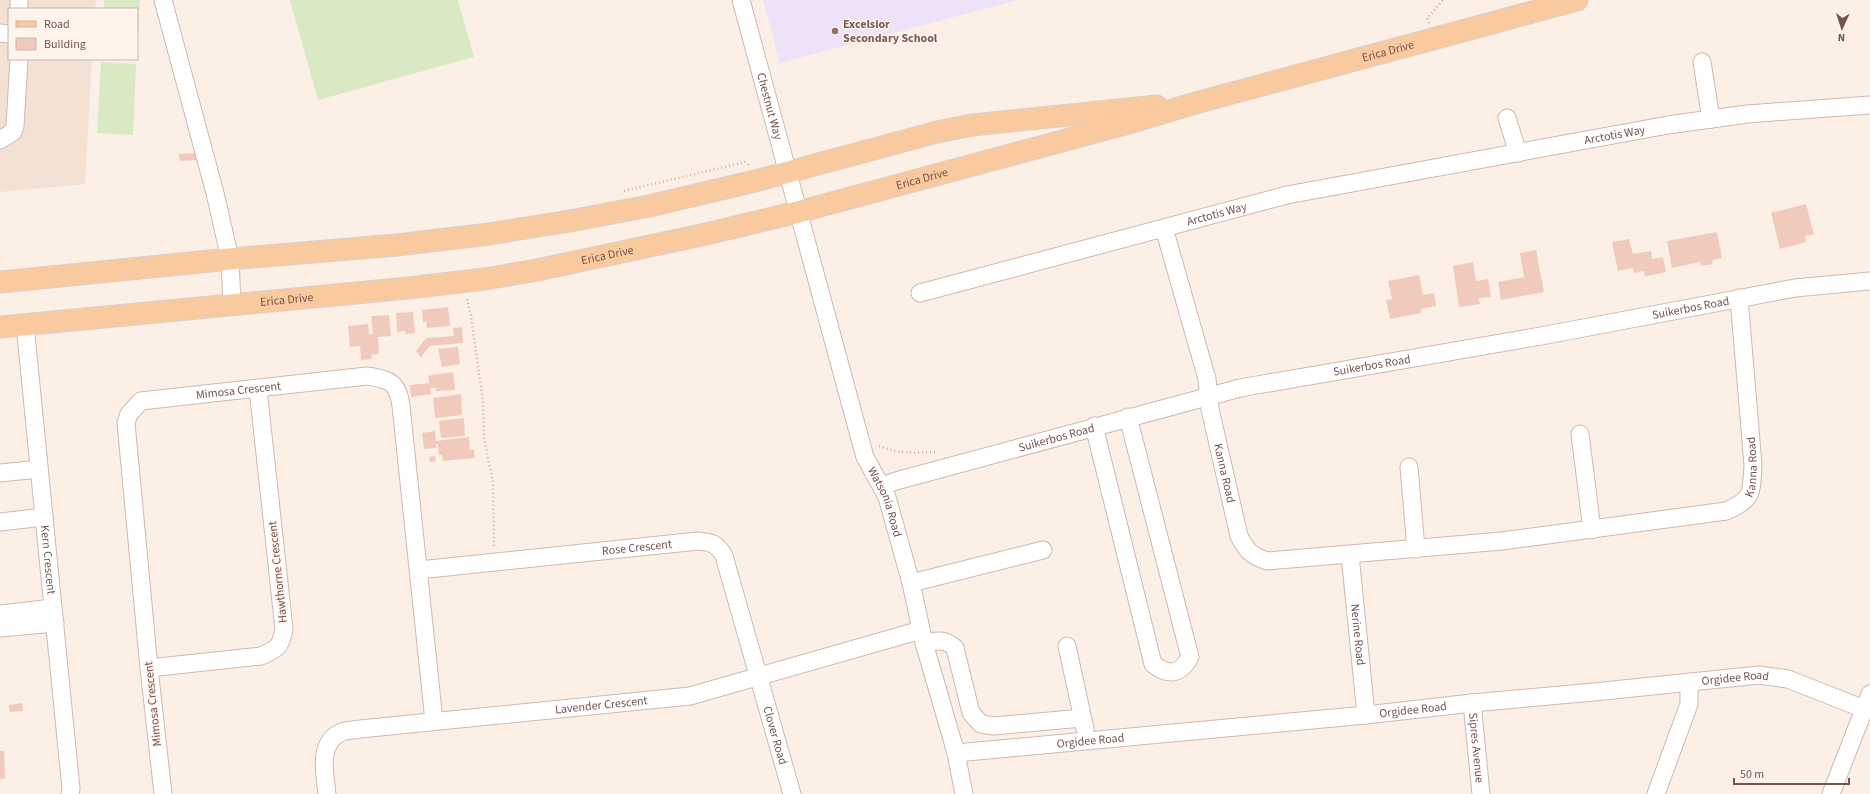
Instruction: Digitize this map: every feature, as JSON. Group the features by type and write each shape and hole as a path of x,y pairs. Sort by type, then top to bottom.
{"main road":[{"name":"Erica Drive","path":"0,327 408,288 485,279 537,270 698,236 798,212 1130,123 1199,102 1577,0"},
{"name":"Erica Drive","path":"0,282 230,259 397,245 497,233 649,206 788,172 937,132 972,125 1199,102"}],"street":[{"path":"163,0 207,160 230,259 232,304"},
{"name":"Chestnut Way","path":"741,0 798,212"},
{"path":"0,140 13,132 15,126 19,60"},
{"path":"1702,62 1711,119"},
{"name":"Arctotis Way","path":"920,293 1287,195 1668,125 1747,114 1870,105"},
{"path":"1507,118 1518,153"},
{"name":"Watsonia Road","path":"798,212 865,458 887,497 923,636 956,753 964,794"},
{"name":"Kanna Road","path":"1164,228 1207,379 1210,409 1239,536 1247,551 1258,558 1267,561 1502,541 1592,530 1726,511 1745,501 1752,491 1753,464 1739,298"},
{"name":"Suikerbos Road","path":"882,486 1094,426 1240,388 1533,337 1795,288 1870,281"},
{"name":"Kern Crescent","path":"25,325 71,789 70,794"},
{"name":"Mimosa Crescent","path":"163,794 149,668 126,423 128,414 141,400 258,389 367,376 381,378 389,382 396,389 399,393 401,406 434,721"},
{"name":"Hawthorne Crescent","path":"149,668 261,656 276,650 282,642 284,629 258,389"},
{"path":"1094,426 1153,664 1162,671 1175,672 1185,666 1190,657 1128,417"},
{"path":"1580,434 1592,530"},
{"path":"1409,466 1416,549"},
{"path":"0,473 39,469"},
{"path":"0,522 44,517"},
{"name":"Rose Crescent","path":"419,570 698,541 714,544 721,550 724,556 758,676"},
{"path":"910,583 1043,550"},
{"name":"Nerine Road","path":"1350,555 1366,715"},
{"path":"0,614 54,616"},
{"path":"0,628 54,616"},
{"name":"Lavender Crescent","path":"327,794 325,752 334,737 342,732 434,721 690,696 758,676 923,636 942,640 950,643 955,648 971,713 981,724 994,726 1082,718"},
{"path":"1067,646 1087,741"},
{"name":"Orgidee Road","path":"956,753 1366,715 1472,702 1594,692 1759,674 1788,679 1867,701"},
{"name":"Clover Road","path":"758,676 792,794"},
{"path":"1656,794 1689,704 1689,682"},
{"path":"1831,794 1867,701"},
{"name":"Sipres Avenue","path":"1472,702 1481,794"}],"path":[{"path":"1431,26 1427,18 1444,0"},
{"path":"619,192 745,162 751,166"},
{"path":"467,297 483,402 484,438 493,483 495,534 493,562"},
{"path":"877,446 895,452 942,452"}],"shaded area":[{"path":"0,0 96,0 95,8 8,8 8,60 92,60 85,184 0,192"},
{"name":"Excelsior Secondary School","path":"763,0 1018,0 780,63"}],"green space":[{"path":"104,0 140,0 138,37 138,8 104,8"},
{"path":"290,0 458,0 474,57 318,100"},
{"path":"101,62 136,64 133,135 97,133"}],"building":[{"path":"197,153 198,160 180,161 179,154"},
{"path":"1806,204 1814,234 1805,236 1806,242 1780,249 1771,213"},
{"path":"1717,232 1722,258 1712,260 1713,264 1701,266 1700,262 1672,268 1667,241"},
{"path":"1629,239 1633,254 1651,251 1652,259 1663,257 1666,272 1645,277 1644,271 1634,273 1633,268 1618,271 1612,242"},
{"path":"1536,250 1544,292 1501,300 1498,282 1524,277 1520,253"},
{"path":"1473,262 1476,281 1488,279 1491,297 1479,298 1480,304 1459,307 1453,266"},
{"path":"1419,275 1423,295 1434,293 1436,306 1421,309 1421,313 1390,319 1386,300 1392,299 1388,281"},
{"path":"448,307 450,326 427,328 426,321 423,322 422,310"},
{"path":"413,312 415,333 405,334 405,331 397,332 396,313"},
{"path":"389,315 391,336 378,337 379,354 371,355 372,359 361,360 360,346 350,347 348,326 368,324 369,334 373,334 371,316"},
{"path":"462,327 463,343 430,346 421,357 416,351 426,338 454,336 453,328"},
{"path":"458,347 460,364 442,367 438,349"},
{"path":"453,372 455,390 436,391 436,388 430,388 431,394 411,397 410,385 429,383 428,376"},
{"path":"461,394 462,415 435,418 433,398"},
{"path":"464,418 465,436 441,438 439,421"},
{"path":"435,431 436,441 469,437 470,450 474,449 475,458 443,461 442,455 439,455 438,444 436,444 437,448 424,449 422,433"},
{"path":"435,456 436,461 430,462 429,457"},
{"path":"22,703 23,711 10,712 9,705"},
{"path":"0,751 4,751 5,778 0,779"}],"place":[{"name":"Excelsior Secondary School","path":"835,31"}]}
